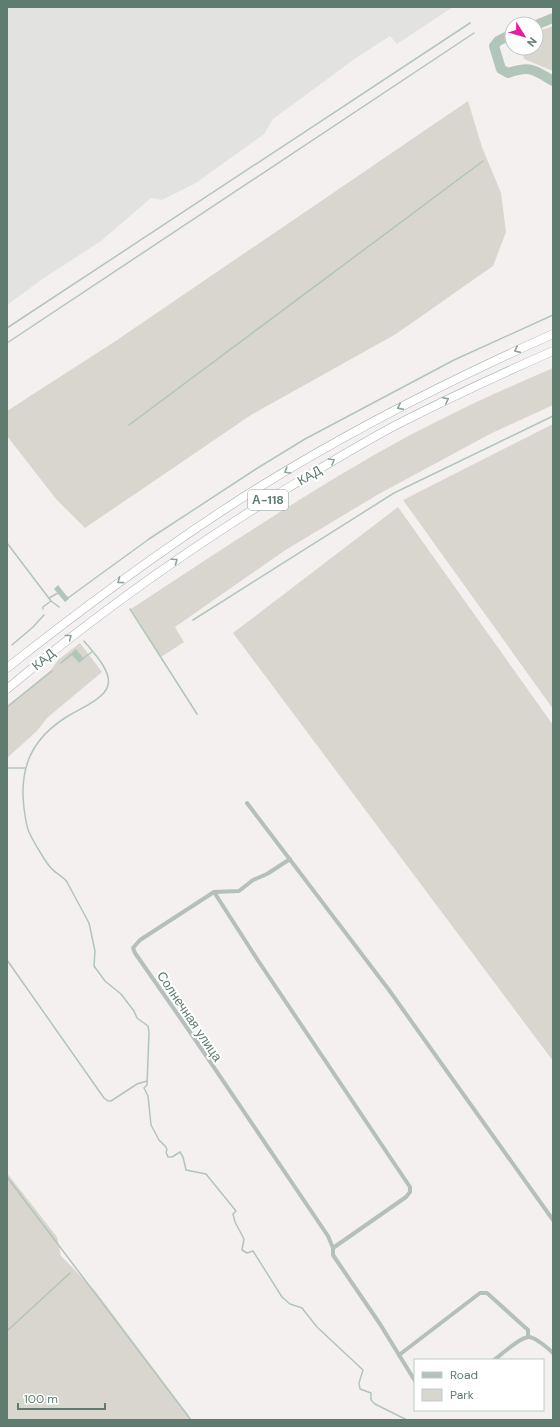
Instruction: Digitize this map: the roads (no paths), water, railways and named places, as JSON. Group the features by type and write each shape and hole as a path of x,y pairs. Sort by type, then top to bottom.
{"highway":[{"name":"КАД","path":"7,668 61,625 126,577 229,506 323,449 390,412 553,334"},
{"name":"КАД","path":"7,689 71,636 127,594 200,543 330,462 397,425 500,374 553,351"}],"street":[{"path":"247,803 389,990 553,1220"},
{"path":"214,892 239,891 253,880 267,874 290,859"},
{"path":"214,892 257,959 410,1187 410,1192 406,1197 334,1248 333,1255 414,1379"},
{"name":"Солнечная улица","path":"214,892 140,940 133,948 328,1236 334,1248"},
{"path":"399,1355 480,1293 487,1293 528,1330 528,1337"},
{"path":"495,1359 521,1340 528,1337 534,1338 553,1353"}],"waterway":[{"path":"544,22 553,18"},
{"path":"7,328 470,23"},
{"path":"7,343 474,33"},
{"path":"504,38 498,41 494,46 501,69 508,73 522,69 532,70 553,81"},
{"path":"129,425 483,161"},
{"path":"67,597 68,598 149,539 305,439 454,360 553,315"},
{"path":"193,620 394,493 553,416"},
{"path":"7,543 51,601 59,607"},
{"path":"49,598 58,593"},
{"path":"43,609 43,607 51,601"},
{"path":"130,609 197,714"},
{"path":"12,645 33,627 44,615"},
{"path":"84,641 104,668 107,674 108,685 106,690 97,699 68,716 45,734 31,755 26,767 23,793 25,817 29,832 39,851 49,865 67,882 89,923 95,951 94,966 105,981 121,994 134,1011 137,1018 148,1026 147,1085 144,1088 148,1096 151,1125 159,1140 166,1147 168,1157 172,1157 180,1152 183,1157 186,1170 206,1174 236,1211 233,1214 235,1222 244,1239 242,1250 247,1253 253,1251 282,1297 290,1304 302,1308 317,1327 363,1370 359,1383 360,1389 371,1393 371,1400 375,1404 407,1420"},
{"path":"82,659 92,652"},
{"path":"7,707 52,671"},
{"path":"7,768 25,768"},
{"path":"7,960 104,1098 111,1101 137,1084 147,1081"},
{"path":"7,1177 191,1420"},
{"path":"7,1331 70,1273"}]}
